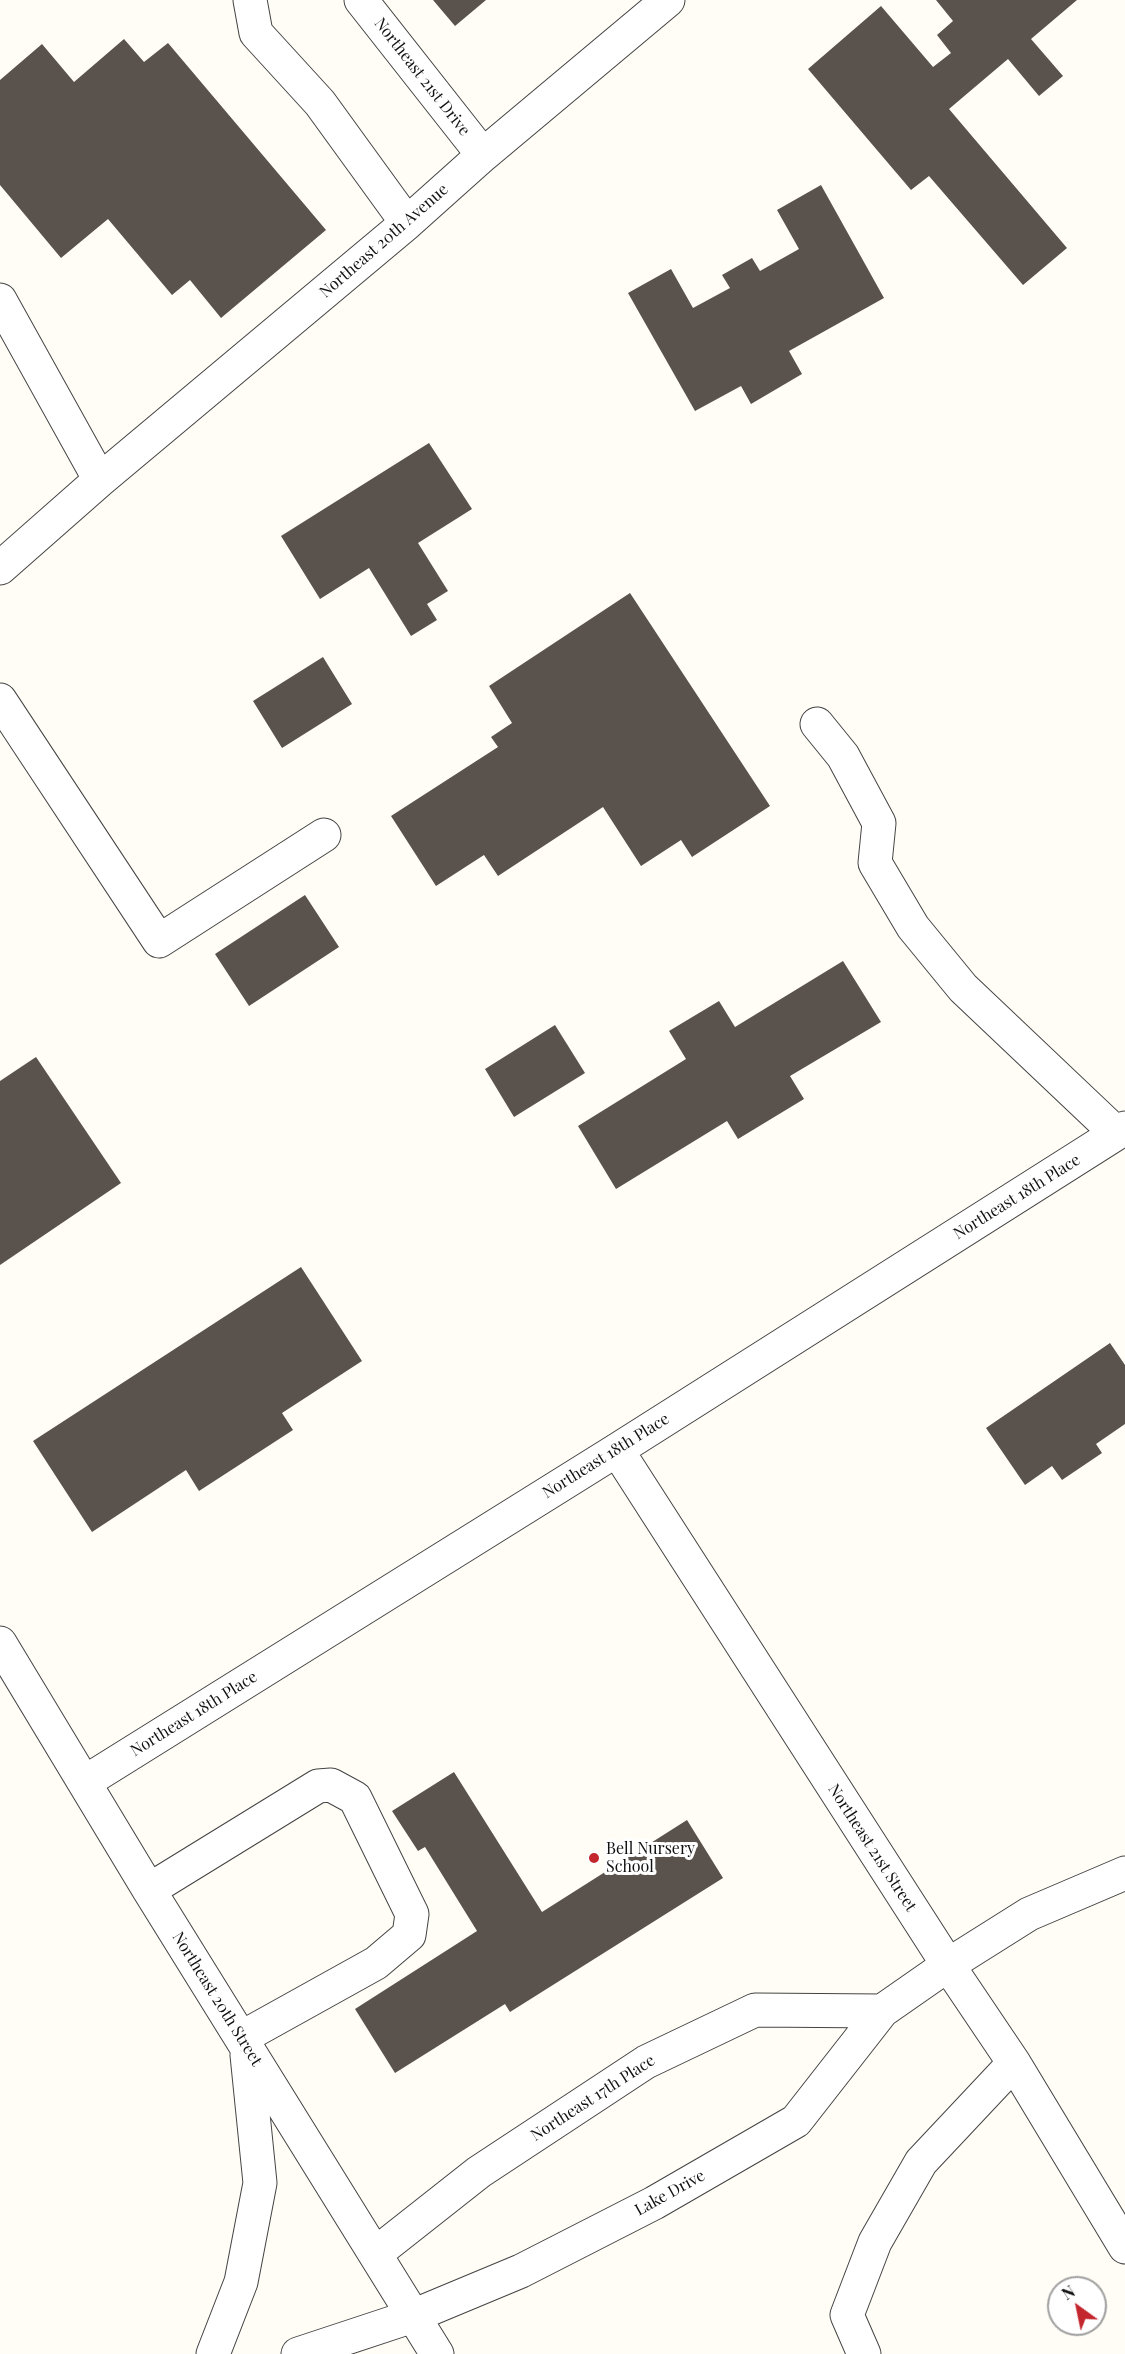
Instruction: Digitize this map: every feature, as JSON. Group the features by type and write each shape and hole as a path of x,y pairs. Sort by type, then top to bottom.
{"lane":[{"path":"250,0 256,33 320,103 406,223"},
{"name":"Northeast 21st Drive","path":"361,0 483,155"},
{"name":"Northeast 20th Avenue","path":"100,480 668,0"},
{"path":"0,300 100,480 0,568"},
{"path":"0,700 159,941 324,834"},
{"path":"817,724 843,756 879,823 875,863 913,927 963,988 1121,1131"},
{"name":"Northeast 18th Place","path":"85,1782 617,1450 1121,1131"},
{"name":"Northeast 21st Street","path":"617,1450 948,1965 1014,2063 1125,2247"},
{"name":"Northeast 20th Street","path":"0,1643 149,1890 437,2354"},
{"path":"149,1890 318,1785 331,1785 355,1798 412,1914 410,1935 376,1963 244,2043 260,2183 241,2282 213,2354"},
{"path":"882,2011 948,1965 1029,1914 1125,1873"},
{"name":"Northeast 17th Place","path":"375,2254 479,2172 656,2057 754,2010 882,2011"},
{"name":"Lake Drive","path":"298,2354 413,2316 521,2271 654,2203 796,2121 882,2011"},
{"path":"864,2354 847,2315 875,2242 921,2162 1014,2063"}],"building":[{"path":"433,0 486,0 455,26"},
{"path":"936,0 1077,0 1031,39 1063,76 1039,96 1008,59 949,109 1067,248 1023,285 929,176 911,190 808,69 881,6 933,67 951,53 937,35 953,21"},
{"path":"124,39 144,62 168,43 326,230 221,318 190,280 172,295 108,219 61,258 0,185 0,80 42,44 74,82"},
{"path":"821,185 884,298 789,351 802,374 751,404 741,386 695,411 628,293 671,269 693,308 730,288 722,275 752,258 760,271 799,249 777,210"},
{"path":"429,443 472,509 418,543 448,591 427,604 437,620 411,636 369,568 320,599 281,536"},
{"path":"630,593 770,806 692,857 681,840 641,866 603,807 498,876 484,855 436,886 391,816 498,747 491,737 512,723 489,686"},
{"path":"323,657 352,704 282,748 253,701"},
{"path":"305,895 339,947 249,1006 215,954"},
{"path":"843,961 881,1022 790,1076 804,1099 738,1139 727,1121 616,1189 578,1126 686,1059 669,1031 719,1001 735,1027"},
{"path":"555,1025 585,1073 514,1117 485,1069"},
{"path":"36,1057 121,1183 0,1265 0,1081"},
{"path":"301,1267 362,1361 282,1413 293,1430 199,1491 186,1470 92,1532 33,1441"},
{"path":"1110,1343 1125,1365 1125,1424 1096,1444 1102,1453 1062,1480 1052,1466 1025,1485 986,1428"},
{"path":"454,1772 542,1912 687,1820 723,1878 510,2012 505,2004 395,2073 355,2009 477,1931 425,1847 418,1851 392,1811"}],"place":[{"name":"Bell Nursery School","path":"594,1858"}]}
